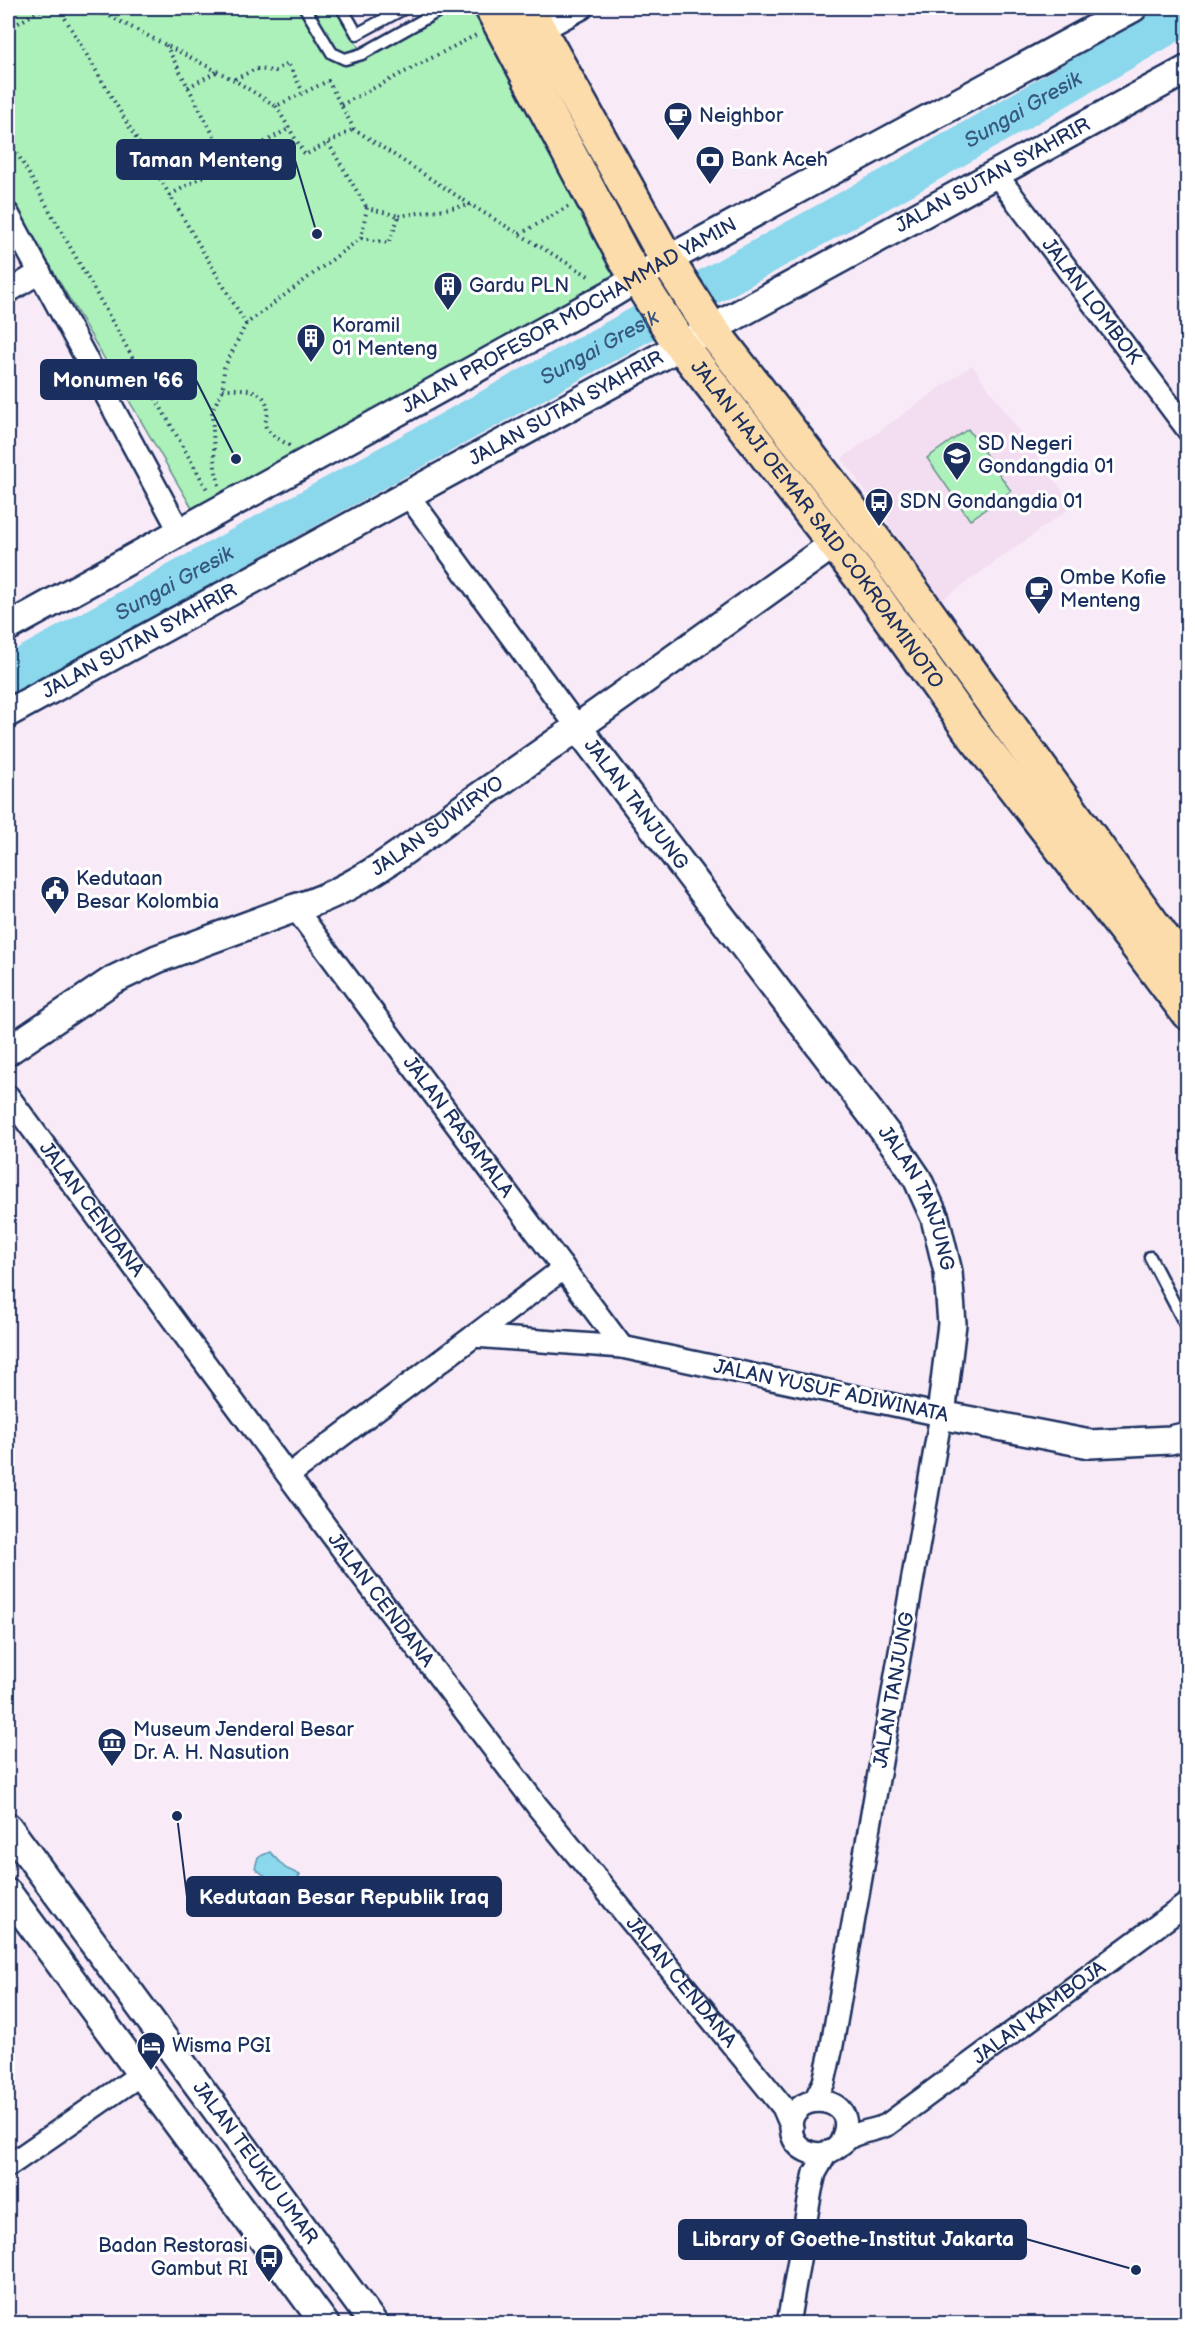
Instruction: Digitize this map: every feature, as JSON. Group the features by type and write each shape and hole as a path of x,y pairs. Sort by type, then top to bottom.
{"main road":[{"name":"JALAN HAJI OEMAR SAID COKROAMINOTO","path":"533,19 669,264 709,325 890,559 1188,974"},
{"name":"JALAN HAJI OEMAR SAID COKROAMINOTO","path":"486,20 629,286 679,343 834,543 969,729 1188,1013"}],"street":[{"path":"533,19 582,8"},
{"name":"JALAN PROFESOR MOCHAMMAD YAMIN","path":"8,627 1133,8"},
{"name":"JALAN SUTAN SYAHRIR","path":"8,714 408,495 709,325 996,174 1188,69"},
{"name":"JALAN LOMBOK","path":"996,174 1188,430"},
{"path":"8,214 180,532"},
{"path":"8,292 40,272"},
{"name":"JALAN TANJUNG","path":"408,495 578,728 887,1134 917,1178 936,1218 948,1272 952,1324 942,1415 831,2051 824,2082 810,2102"},
{"name":"JALAN SUWIRYO","path":"8,1051 113,980 157,958 322,899 364,877 578,728 834,543"},
{"name":"JALAN RASAMALA","path":"295,908 622,1347"},
{"name":"JALAN CENDANA","path":"8,1096 354,1565 538,1807 783,2107 792,2128"},
{"path":"289,1474 564,1268"},
{"name":"JALAN YUSUF ADIWINATA","path":"474,1336 622,1347 1090,1444 1170,1440 1188,1436"},
{"name":"JALAN TEUKU UMAR","path":"8,1827 375,2324"},
{"name":"JALAN TEUKU UMAR","path":"8,1893 325,2324"},
{"name":"JALAN KAMBOJA","path":"833,2149 852,2136 882,2127 1188,1903"},
{"name":"JALAN TANJUNG","path":"831,2051 829,2087 840,2110"},
{"path":"8,2166 141,2074"},
{"path":"169,2112 201,2088"},
{"name":"JALAN CENDANA","path":"770,2091 795,2102 810,2102"},
{"path":"811,2190 810,2163 804,2150 797,2144 792,2128 795,2114 810,2102 825,2101 856,2120 892,2120"},
{"path":"788,2324 815,2173 845,2135 846,2127 840,2110"},
{"path":"804,2150 818,2154 833,2149"}],"lane":[{"path":"305,8 332,53 345,59 362,54 444,8"},
{"path":"342,8 357,34 405,8"},
{"path":"1149,1257 1188,1330"}],"path":[{"path":"8,29 44,8"},
{"path":"59,8 246,324"},
{"path":"94,8 218,71 276,106 305,155 354,129"},
{"path":"341,105 486,20"},
{"path":"165,44 228,163"},
{"path":"234,80 256,69 275,71 288,63 303,93"},
{"path":"188,87 218,71"},
{"path":"276,106 328,81 354,129 471,205 600,283 629,286"},
{"path":"170,195 290,128"},
{"path":"8,137 213,500"},
{"path":"215,468 212,411 223,389 224,369 246,324 361,238 367,208 328,143"},
{"path":"367,208 399,216 471,205"},
{"path":"520,234 570,206"},
{"path":"361,238 389,243 399,216"},
{"path":"223,389 251,389 264,398 268,411 265,426 277,437"}],"shaded area":[{"name":"SD Negeri Gondangdia 01","path":"972,365 1073,506 942,600 842,458"}],"green space":[{"path":"8,8 334,8 359,48 436,8 471,8 627,274 199,520 8,194"},
{"path":"968,429 1011,491 970,520 927,458"}],"water":[{"path":"270,1852 285,1868 300,1875 275,1905 258,1895 266,1877 255,1868 258,1857"}],"waterway":[{"name":"Sungai Gresik","path":"8,675 894,184 1188,14"}],"place":[{"name":"Neighbor","path":"678,142"},
{"name":"Bank Aceh","path":"710,186"},
{"name":"Taman Menteng","path":"317,234"},
{"name":"Gardu PLN","path":"448,312"},
{"name":"Koramil 01 Menteng","path":"311,364"},
{"name":"Monumen '66","path":"236,459"},
{"name":"SD Negeri Gondangdia 01","path":"957,482"},
{"name":"SDN Gondangdia 01","path":"879,528"},
{"name":"Ombe Kofie Menteng","path":"1039,616"},
{"name":"Kedutaan Besar Kolombia","path":"55,916"},
{"name":"Museum Jenderal Besar Dr. A. H. Nasution","path":"112,1768"},
{"name":"Kedutaan Besar Republik Iraq","path":"177,1816"},
{"name":"Wisma PGI","path":"151,2072"},
{"name":"Library of Goethe-Institut Jakarta","path":"1136,2270"},
{"name":"Badan Restorasi Gambut RI","path":"269,2284"}]}
